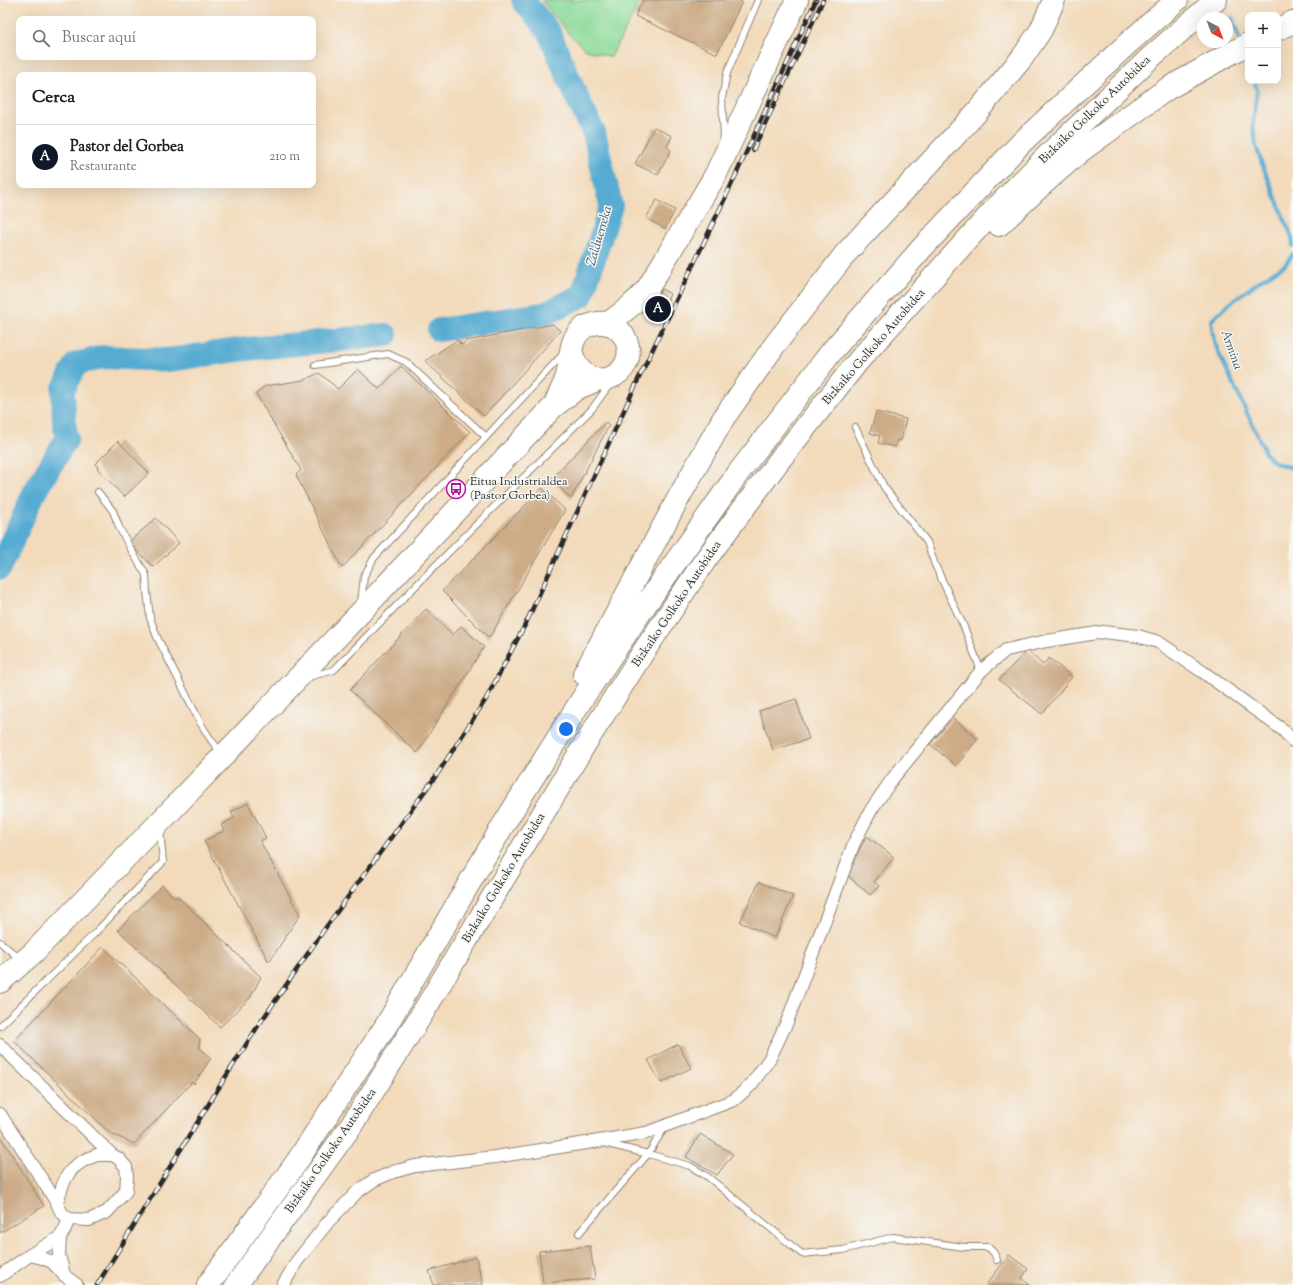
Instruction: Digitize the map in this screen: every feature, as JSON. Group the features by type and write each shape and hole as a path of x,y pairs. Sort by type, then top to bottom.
{"highway":[{"path":"607,324 639,299 648,288 680,237 715,176 797,0"},
{"path":"502,828 653,546 723,419 774,346 846,253 977,112 1022,58 1041,30 1054,0"},
{"name":"Bizkaiko Golkoko Autobidea","path":"208,1285 296,1163 387,1024 502,828 584,696 652,595 739,472 832,351 922,248 1022,142 1126,44 1177,0"},
{"name":"Bizkaiko Golkoko Autobidea","path":"236,1285 351,1126 422,1014 585,744 642,654 706,559 778,462 859,360 993,211 1050,153 1151,57 1216,0"},
{"path":"1281,28 1293,22"},
{"path":"938,273 995,229 1082,150 1167,89 1245,46"},
{"path":"0,982 32,953 160,822 360,613 553,407 576,389 597,380 612,377 619,372 627,359 631,322 639,299"},
{"path":"553,407 567,379 576,335 582,329 598,323 614,326 620,331 628,344"},
{"path":"572,349 574,364 580,372 597,380"}],"street":[{"path":"283,1285 297,1261 328,1222 357,1192 374,1180 393,1172 415,1166 495,1157 646,1133 734,1100 751,1085 770,1058 787,1022 854,843 871,810 893,778 981,671 1006,650 1047,641 1103,632 1138,636 1158,642 1203,672 1283,730 1293,741"},
{"path":"0,1045 126,1167 126,1191 107,1212 89,1220 69,1219 61,1212 57,1203 0,1114"},
{"path":"57,1203 62,1184 66,1176 73,1168 93,1156 112,1155"},
{"path":"0,1276 30,1255 60,1237 69,1219"},
{"path":"60,1237 60,1255 64,1275"},
{"path":"30,1255 52,1262 64,1275 77,1285"}],"lane":[{"path":"725,154 722,98 727,73 758,0"},
{"path":"360,613 364,576 374,558 486,437 572,349"},
{"path":"315,365 388,354 406,362 486,437"},
{"path":"295,680 334,670 434,566 592,409 619,372"},
{"path":"855,427 884,487 926,542 935,566 964,627 981,671"},
{"path":"98,492 113,511 126,539 146,575 150,618 157,637 201,724 223,755"},
{"path":"0,1026 95,933 163,862 160,822"},
{"path":"0,942 22,961"},
{"path":"579,1233 648,1154 666,1126"},
{"path":"599,1141 690,1166 708,1177 802,1254 843,1250 893,1237 964,1246 988,1247 994,1253 997,1260"}],"green space":[{"path":"541,0 641,0 611,57 586,50 571,36"}],"building":[{"path":"643,0 737,0 742,2 717,54 635,16"},
{"path":"654,127 672,136 667,147 671,150 658,175 635,164"},
{"path":"657,200 675,210 665,229 646,218"},
{"path":"662,289 670,294 659,320 646,312"},
{"path":"553,324 560,331 484,416 425,361 457,340 462,345 466,341"},
{"path":"401,366 470,432 342,568 296,475 301,470 256,394 265,386 304,380 319,373 338,389 358,369 379,389"},
{"path":"876,412 906,419 901,440 897,440 895,447 878,443 880,436 870,433"},
{"path":"606,422 609,425 571,499 551,479"},
{"path":"118,441 149,473 124,497 95,464"},
{"path":"542,488 565,510 489,638 442,591"},
{"path":"156,518 179,543 153,567 129,542"},
{"path":"426,609 453,635 461,626 484,647 417,753 350,690"},
{"path":"1027,650 1043,665 1049,658 1072,677 1042,714 999,680"},
{"path":"796,699 809,739 773,750 759,711"},
{"path":"953,718 978,739 956,766 930,744"},
{"path":"248,803 266,838 260,841 300,915 269,962 204,841 224,831 221,825 234,818 231,812"},
{"path":"867,836 894,857 874,882 879,886 870,895 846,874"},
{"path":"759,882 793,896 775,938 740,922"},
{"path":"162,885 175,898 177,896 261,977 250,998 220,1027 118,930"},
{"path":"103,947 200,1039 199,1047 211,1058 194,1084 192,1082 134,1144 110,1133 14,1041"},
{"path":"678,1044 691,1068 661,1083 648,1060"},
{"path":"700,1134 733,1154 717,1175 686,1157"},
{"path":"0,1136 44,1206 0,1233"},
{"path":"590,1246 595,1279 543,1283 539,1251"},
{"path":"1009,1255 1028,1269 1022,1278 1030,1285 986,1285"},
{"path":"476,1257 483,1285 434,1285 429,1271"}],"waterway":[{"name":"Zalduerreka","path":"439,330 547,313 582,295 611,206 594,133 549,32 523,0"},
{"name":"Armina","path":"1233,21 1239,38"},
{"name":"Armina","path":"1255,84 1257,89 1253,125 1256,146 1263,167 1292,237 1293,246"},
{"name":"Armina","path":"1293,254 1285,265 1262,279 1224,308 1211,321 1214,341 1264,452 1274,462 1293,468"},
{"path":"0,568 34,493 67,438 64,422 63,390 76,364 102,357 168,360 238,350 386,335"}],"railway":[{"path":"97,1285 258,1026 326,927 438,773 486,699 526,623 638,380 728,192 816,0"},
{"path":"753,150 823,0"}],"place":[{"name":"Pastor del Gorbea","path":"658,309"},
{"name":"Eitua Industrialdea (Pastor Gorbea)","path":"456,489"}]}
